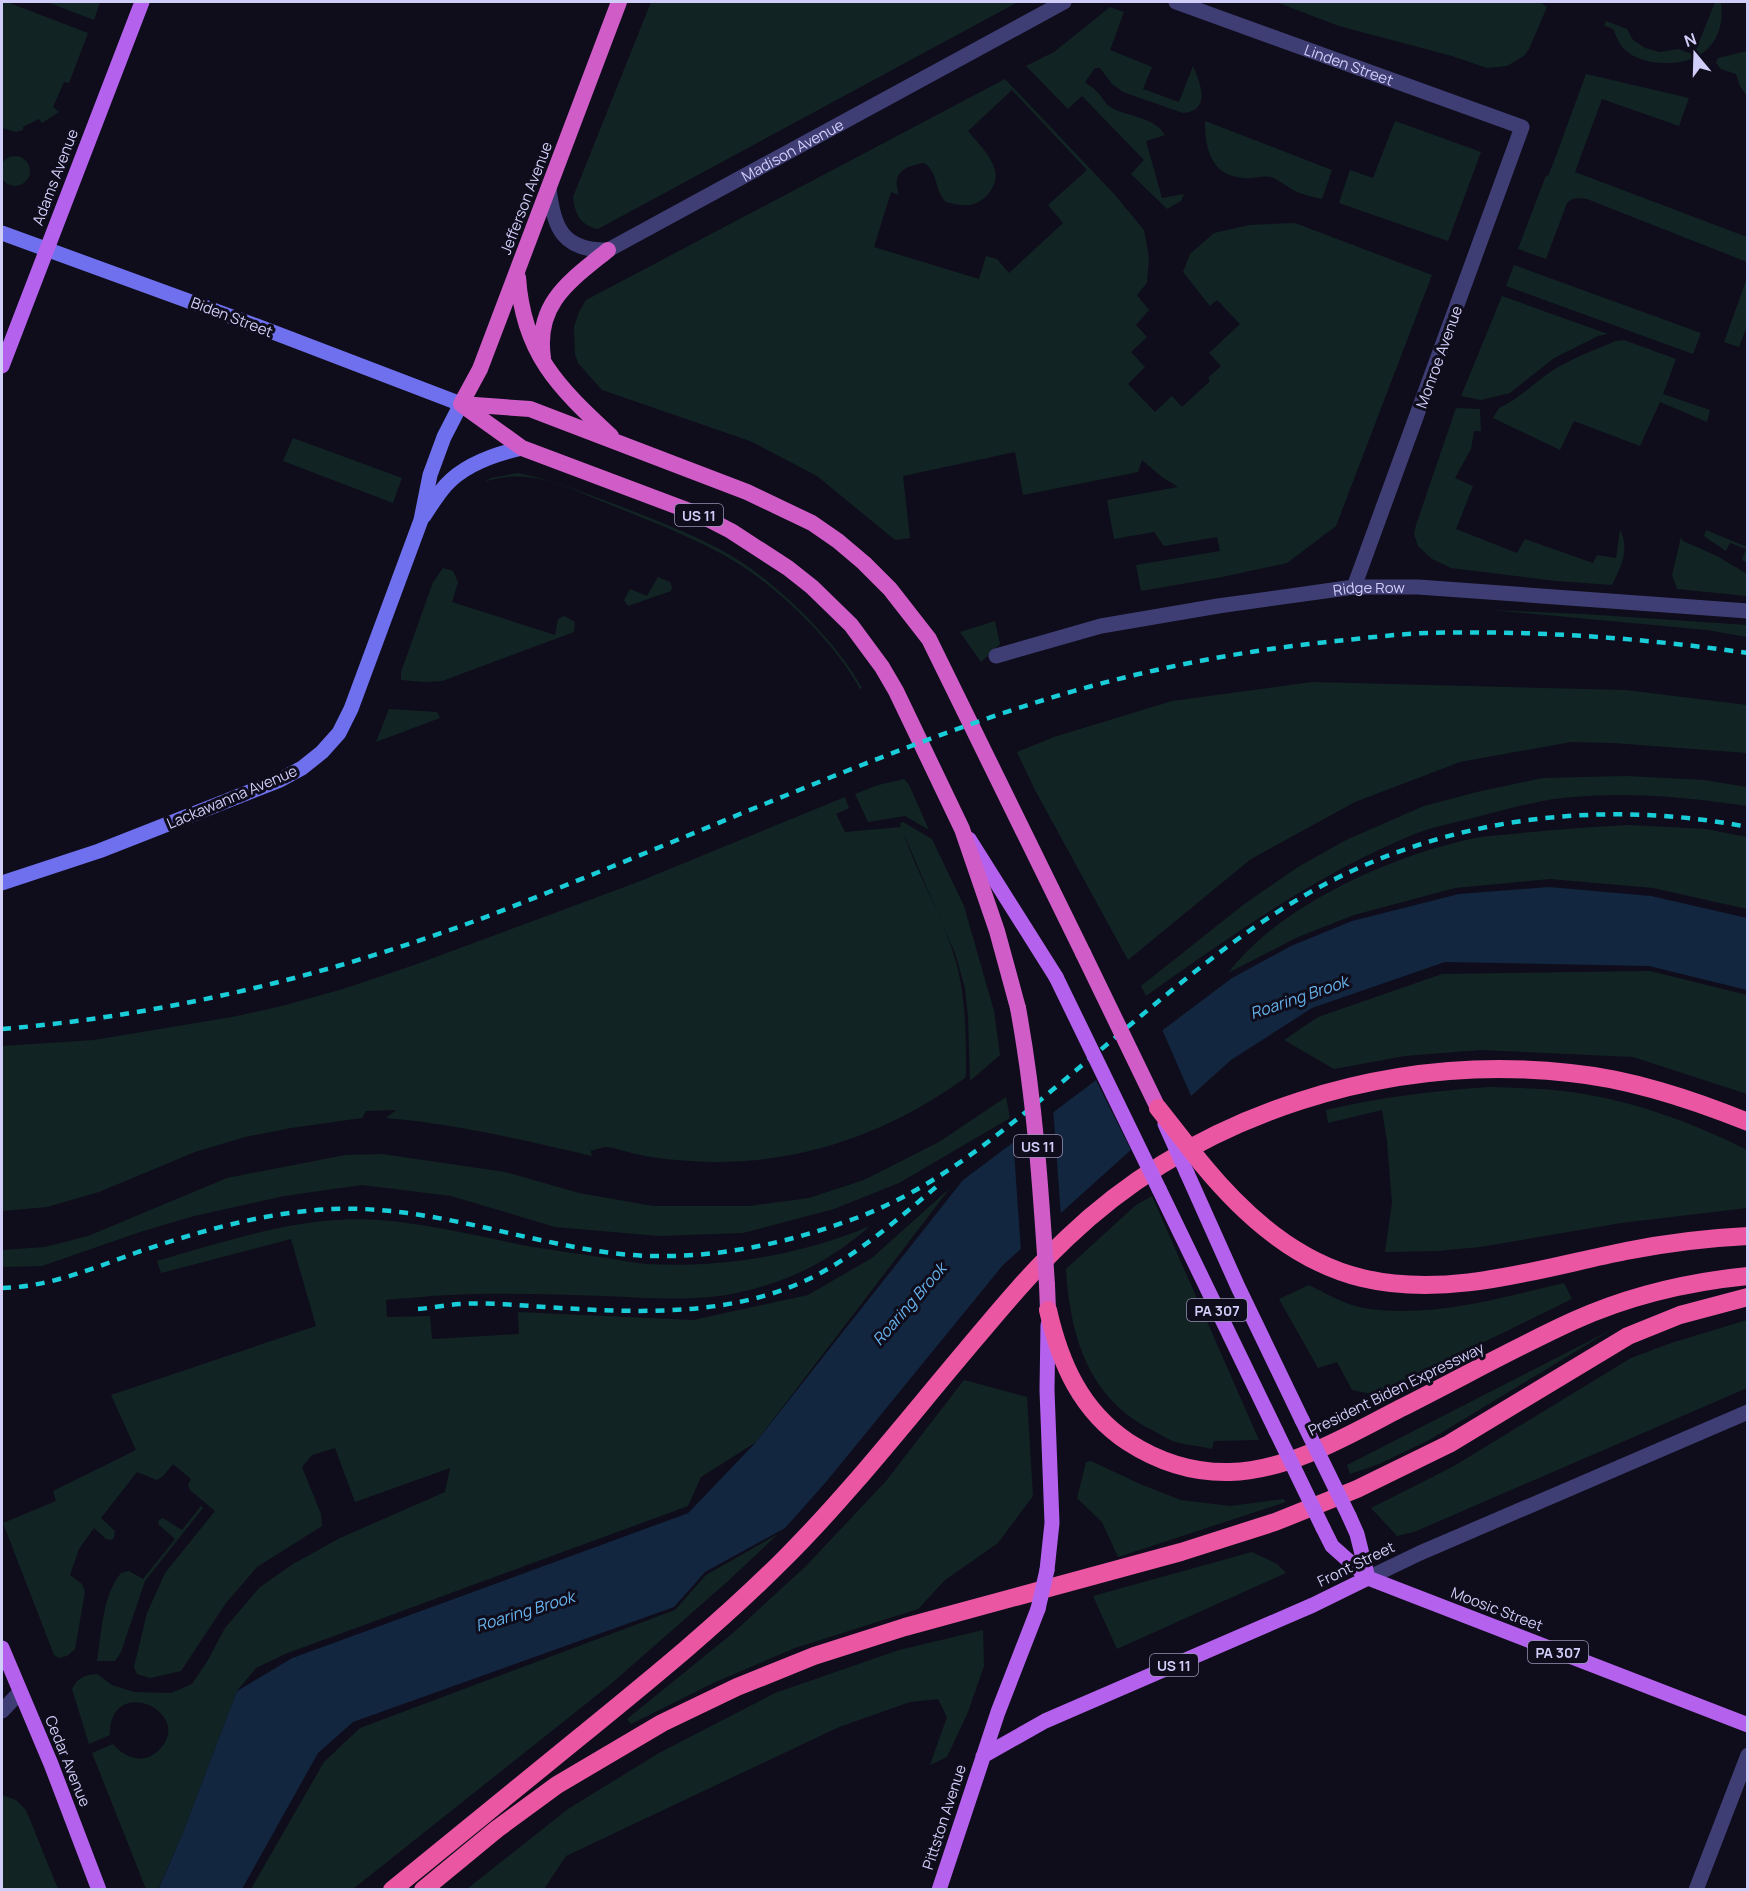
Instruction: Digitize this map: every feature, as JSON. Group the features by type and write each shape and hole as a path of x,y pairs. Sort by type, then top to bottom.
{"highway":[{"name":"Jefferson Avenue","path":"461,404 480,369 620,2"},
{"path":"544,364 541,344 547,311 557,295 608,250"},
{"name":"US 11","path":"518,271 519,299 525,322 533,345 544,364 573,401 618,443 747,492 812,523 838,541 890,589 929,639 1158,1108"},
{"path":"461,404 530,409 618,443"},
{"name":"US 11","path":"461,404 522,448 700,515 761,549 812,587 851,626 882,667 962,829"},
{"name":"President Biden Expressway","path":"962,829 997,931 1018,1008 1035,1118 1048,1310 1056,1343 1073,1383 1085,1402 1119,1436 1162,1461 1209,1471 1232,1472 1282,1462 1336,1441 1539,1337 1607,1307 1642,1295 1682,1286 1748,1276"},
{"path":"392,1890 662,1671 744,1598 827,1513 1009,1299 1067,1237 1129,1187 1195,1146 1258,1115 1332,1091 1408,1076 1491,1069 1571,1073 1610,1079 1691,1101 1748,1122"},
{"path":"1158,1108 1194,1169 1241,1208 1286,1244 1338,1271 1363,1278 1393,1283 1424,1284 1497,1278 1629,1250 1748,1236"},
{"path":"423,1890 497,1829 557,1785 662,1723 727,1691 814,1656 905,1627 1192,1549 1318,1506 1449,1444 1629,1336 1680,1315 1748,1297"}],"main road":[{"name":"Adams Avenue","path":"2,366 142,2"},
{"name":"Biden Street","path":"2,233 461,404"},
{"name":"Lackawanna Avenue","path":"2,883 99,851 280,780 302,768 322,752 339,733 351,709 421,520 430,475 444,437 461,404"},
{"name":"Lackawanna Avenue","path":"421,520 448,483 458,475 480,461 522,448"},
{"name":"PA 307","path":"962,829 1056,976 1332,1546 1368,1578"},
{"path":"1194,1169 1238,1287 1357,1534 1368,1578"},
{"name":"US 11","path":"983,1756 1038,1610 1047,1570 1052,1506 1047,1390 1048,1310"},
{"name":"Moosic Street","path":"1368,1578 1748,1725"},
{"name":"Front Street","path":"983,1756 1045,1721 1312,1605 1368,1578"},
{"name":"Cedar Avenue","path":"2,1648 51,1764 99,1890"},
{"name":"Pittston Avenue","path":"939,1890 983,1756"}],"street":[{"name":"Madison Avenue","path":"608,250 1064,2"},
{"name":"Linden Street","path":"1176,2 1522,127"},
{"name":"Monroe Avenue","path":"1354,586 1522,127"},
{"path":"549,187 554,217 559,229 569,241 579,248 608,250"},
{"name":"Ridge Row","path":"996,656 1101,626 1354,586 1418,587 1748,611"},
{"name":"Front Street","path":"1368,1578 1431,1548 1748,1412"},
{"path":"2,1711 20,1692"},
{"path":"1696,1890 1748,1755"}],"green space":[{"path":"2,2 88,33 69,83 64,82 53,107 59,112 42,123 39,119 16,132 2,128"},
{"path":"47,2 100,2 94,20"},
{"path":"651,2 1018,2 598,229 583,222 575,209 573,197"},
{"path":"1276,2 1540,2 1547,7 1524,56 1507,66 1487,68 1452,56 1339,26"},
{"path":"1715,2 1721,2 1722,15 1716,37 1702,53 1693,59 1681,62 1656,62 1636,57 1622,47 1613,29 1604,26 1606,21 1627,29 1633,40 1645,48 1660,52 1679,49 1694,55"},
{"path":"1110,7 1124,12 1110,50 1152,67 1143,89 1179,102 1193,66 1201,87 1202,95 1198,107 1183,113 1123,92 1112,84 1100,68 1095,68 1085,82 1112,108 1155,124 1165,135 1146,141 1162,198 1184,194 1181,201 1167,209 1131,174 1144,160 1082,96 1068,109 1026,66 1054,52"},
{"path":"1747,51 1747,96 1736,74 1721,69 1716,63 1718,58"},
{"path":"1586,74 1689,98 1679,126 1602,99 1575,172 1747,237 1747,262 1581,198 1567,203 1546,259 1518,249 1545,178 1553,164"},
{"path":"1005,79 1115,195 1144,230 1149,257 1147,283 1137,295 1149,310 1136,325 1147,337 1131,352 1145,367 1128,384 1155,412 1172,396 1182,407 1210,381 1208,378 1221,366 1209,353 1240,324 1217,300 1210,306 1183,272 1190,254 1214,233 1250,225 1295,223 1432,275 1336,526 1287,563 1141,591 1136,565 1220,551 1217,537 1164,546 1154,532 1114,539 1107,500 1178,487 1142,460 1138,472 1023,495 1015,452 903,476 910,538 895,540 817,476 750,441 602,390 578,363 575,354 574,327 586,300","holes":["1012,90 1087,170 1048,205 1063,223 1009,273 997,259 986,256 979,279 874,247 891,192 899,195 898,176 911,166 924,163 929,167 942,198 946,202 971,205 987,195 994,185 995,170 987,154 968,131"]},
{"path":"1205,121 1332,170 1322,199 1295,191 1271,177 1244,178 1224,172 1217,166 1208,150"},
{"path":"1395,121 1481,152 1448,241 1339,203 1350,170 1373,178"},
{"path":"15,156 21,157 29,165 29,177 21,185 15,186 9,185 1,177 0,171 1,165 9,157"},
{"path":"1514,265 1701,333 1693,354 1506,286"},
{"path":"1747,278 1747,326 1739,347 1724,342"},
{"path":"1502,296 1608,334 1598,336 1554,358 1510,393 1481,400 1461,396"},
{"path":"1624,340 1676,359 1663,394 1710,410 1707,422 1660,402 1640,446 1574,421 1560,450 1493,418 1499,408 1560,366 1616,341"},
{"path":"1456,408 1480,409 1481,431 1474,431 1471,449 1455,478 1473,486 1456,529 1517,553 1525,539 1593,563 1597,555 1616,558 1620,530 1624,551 1621,565 1612,585 1556,581 1451,568 1432,559 1418,546 1414,534 1416,525"},
{"path":"293,438 402,478 393,503 283,461"},
{"path":"518,473 557,483 622,507 694,537 735,558 770,584 806,616 838,652 862,688 860,689 834,650 799,612 739,564 680,533 549,481 518,476 484,482 491,478"},
{"path":"1706,530 1747,547 1747,563 1742,560 1746,549 1730,543 1726,551 1704,536"},
{"path":"1681,537 1683,541 1717,556 1747,574 1747,596 1677,589 1672,575"},
{"path":"443,568 453,571 458,582 452,602 555,635 558,619 564,616 575,622 574,632 442,681 401,680 401,672 433,582"},
{"path":"658,577 670,582 671,591 628,606 624,600 630,589 647,596"},
{"path":"1491,610 1747,625 1747,637 1707,630"},
{"path":"995,621 1000,644 981,662 960,632"},
{"path":"1312,682 1626,690 1747,705 1747,753 1571,742 1460,762 1355,802 1251,859 1128,960 1035,790 1017,752 1054,737 1172,701"},
{"path":"389,709 437,712 440,718 376,742"},
{"path":"1627,776 1704,780 1747,787 1747,806 1655,796 1585,796 1527,804 1430,829 1380,849 1310,886 1243,928 1146,996 1141,986 1243,905 1298,867 1346,840 1424,806 1543,778"},
{"path":"904,779 909,785 929,830 905,816 868,822 855,794 878,785"},
{"path":"845,797 849,808 836,814 845,832 901,827 900,823 903,822 932,839 964,906 994,1011 1000,1055 970,1081 965,988 955,953 945,930 961,984 966,1043 965,1078 934,1099 902,1116 869,1132 835,1144 800,1153 728,1162 663,1159 609,1147 591,1151 588,1142 592,1156 464,1128 386,1118 396,1110 366,1111 362,1118 245,1137 195,1152 99,1192 47,1207 2,1211 2,1046 94,1040 232,1017 282,1006 343,989 417,964 638,882","holes":["903,832 936,908 915,863"]},
{"path":"1629,825 1706,829 1747,837 1747,909 1653,888 1550,879 1455,888 1354,915 1298,937 1228,973 1250,948 1307,905 1374,870 1409,857 1481,837"},
{"path":"1650,971 1747,995 1747,1094 1633,1057 1480,1050 1405,1056 1334,1069 1284,1040 1318,1017 1442,974"},
{"path":"1489,1087 1554,1090 1611,1099 1681,1121 1726,1140 1747,1150 1747,1208 1621,1223 1480,1247 1385,1252 1392,1203 1382,1110 1328,1123 1326,1110 1407,1095"},
{"path":"1006,1097 1010,1118 899,1183 834,1209 743,1233 659,1236 555,1227 451,1196 362,1185 284,1196 194,1216 42,1266 2,1267 2,1250 45,1247 88,1236 227,1178 345,1155 382,1154 505,1172 579,1193 653,1206 750,1206 809,1198 864,1180 939,1142"},
{"path":"950,1188 755,1443 701,1477 688,1506 285,1654 256,1668 237,1691 182,1835 158,1889 146,1889 92,1753 113,1744 129,1756 146,1758 158,1751 167,1737 167,1724 160,1713 149,1705 135,1702 123,1706 113,1716 110,1735 89,1744 72,1689 74,1685 82,1677 97,1674 112,1685 134,1692 171,1693 192,1684 225,1628 260,1587 293,1564 340,1538 445,1492 450,1468 355,1502 335,1448 312,1455 302,1467 321,1514 322,1526 257,1567 226,1603 181,1671 150,1678 137,1674 134,1667 147,1613 165,1573 215,1511 190,1490 188,1485 191,1479 173,1464 157,1480 137,1472 101,1518 115,1531 114,1538 106,1539 94,1528 79,1549 70,1575 82,1584 85,1592 75,1649 67,1656 59,1658 54,1655 3,1523 56,1501 53,1491 136,1450 111,1395 316,1326 291,1239 161,1273 157,1261 266,1231 322,1221 351,1219 416,1224 545,1249 636,1263 676,1265 733,1261 789,1252 817,1245 870,1226 826,1259 794,1275 760,1287 724,1295 673,1298 496,1294 386,1300 387,1317 430,1316 432,1339 519,1334 518,1312 693,1320 808,1295 872,1258"},
{"path":"1152,1196 1259,1440 1214,1441 1212,1449 1172,1441 1129,1416 1111,1400 1097,1382 1086,1362 1072,1317 1066,1269 1136,1205"},
{"path":"1564,1283 1572,1299 1376,1395 1352,1390 1337,1362 1318,1368 1279,1299 1309,1285 1338,1300 1361,1308 1394,1311 1419,1310 1468,1305"},
{"path":"1747,1320 1747,1388 1414,1532 1397,1536 1371,1508 1454,1466 1631,1358 1671,1343"},
{"path":"1611,1330 1431,1439 1379,1464 1350,1474 1347,1465"},
{"path":"964,1380 1027,1397 1033,1496 998,1543 945,1580 918,1609 795,1648 713,1683 631,1724 627,1719 733,1633 806,1566 886,1481"},
{"path":"1091,1461 1181,1500 1230,1506 1283,1499 1286,1502 1118,1557 1102,1522 1077,1498 1086,1462"},
{"path":"201,1506 203,1508 145,1581 121,1652 115,1661 97,1661 106,1603 121,1573 129,1571 143,1579 175,1539 158,1524 159,1520 163,1518 182,1530"},
{"path":"778,1534 612,1683 353,1889 251,1889 324,1762 360,1728 675,1610 706,1575"},
{"path":"1252,1552 1277,1564 1286,1573 1117,1649 1093,1596"},
{"path":"983,1630 984,1666 968,1712 947,1757 930,1765 947,1717 938,1699 910,1702 839,1727 566,1856 544,1889 467,1889 568,1809 659,1753 775,1693 899,1650"},
{"path":"2,1795 16,1800 26,1810 58,1889 2,1889"}],"water":[{"name":"Roaring Brook","path":"1549,887 1651,896 1747,918 1747,990 1649,966 1445,962 1312,1008 1231,1060 1003,1265 826,1482 785,1528 705,1572 674,1607 353,1722 318,1753 242,1889 158,1890 182,1835 237,1691 292,1658 688,1513 755,1443 963,1180 1232,978 1291,946 1352,921 1459,894"}],"pier":[{"path":"1161,1027 1192,1098 1132,1152 1094,1076"},
{"path":"1053,1107 1061,1216 1021,1252 1013,1137"},
{"path":"755,1443 688,1513 292,1658 237,1691 243,1684 291,1655 686,1511 744,1450"}],"railway":[{"path":"2,1029 65,1023 189,1002 251,989 372,956 491,915 816,783 1008,711 1118,679 1190,663 1299,645 1381,636 1467,632 1588,636 1748,653"},
{"path":"2,1288 54,1280 161,1244 258,1218 332,1209 403,1212 577,1248 641,1256 730,1251 789,1239 845,1222 877,1209 938,1177 994,1137 1216,955 1307,894 1358,868 1411,847 1465,832 1521,821 1578,815 1691,818 1748,827"},
{"path":"418,1309 459,1304 510,1304 592,1310 656,1311 719,1306 751,1299 781,1290 828,1269 876,1236 936,1187"}]}
